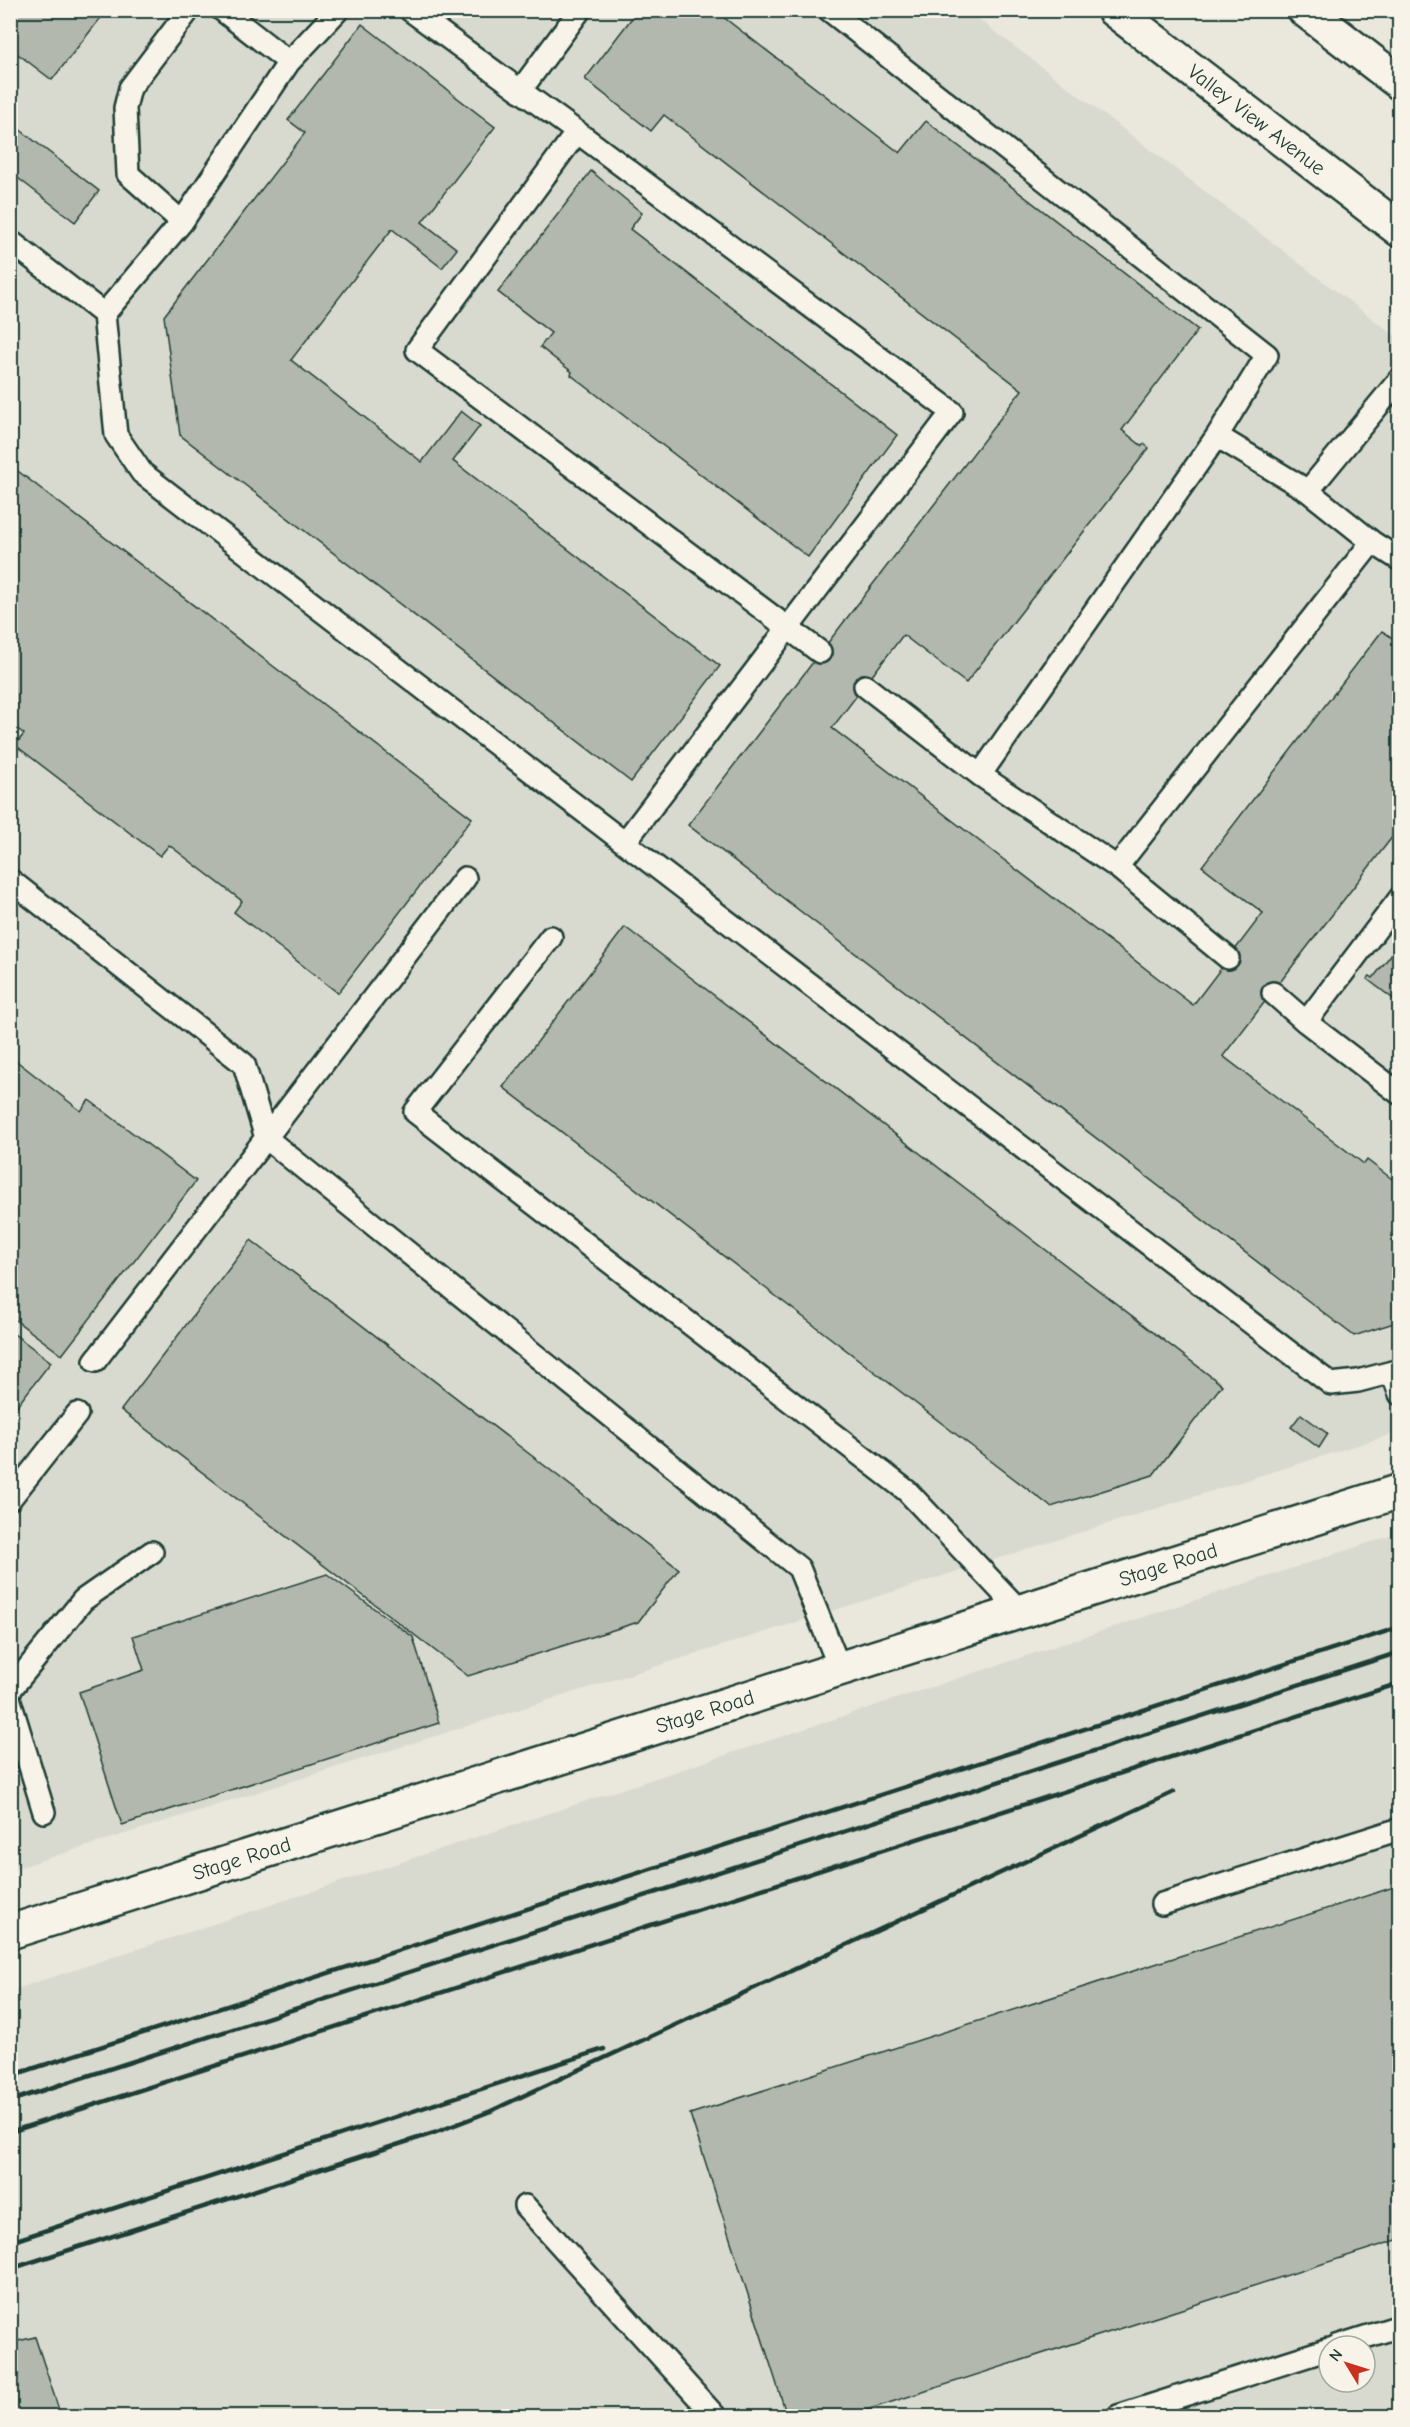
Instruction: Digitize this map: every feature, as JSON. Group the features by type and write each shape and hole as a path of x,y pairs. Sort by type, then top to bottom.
{"street":[{"name":"Valley View Avenue","path":"1114,10 1400,230"},
{"path":"1305,10 1400,83"},
{"name":"Stage Road","path":"11,1931 1400,1491"}],"lane":[{"path":"182,222 128,174 125,108 130,88 189,10"},
{"path":"222,10 289,62"},
{"path":"338,10 289,62 182,222 104,314 116,435 142,473 1331,1384 1358,1381 1396,1371 1400,1394"},
{"path":"410,10 578,132 952,412 625,842"},
{"path":"520,91 580,10"},
{"path":"829,10 1267,355 1217,436 980,775"},
{"path":"578,132 417,350 820,652"},
{"path":"10,241 104,314"},
{"path":"1308,491 1400,379"},
{"path":"1217,436 1308,491 1372,542 1397,558 1400,556"},
{"path":"1117,867 1372,542"},
{"path":"865,686 980,775 1117,867 1228,958"},
{"path":"95,1361 465,878"},
{"path":"10,880 244,1064 266,1138 799,1568 840,1669"},
{"path":"1306,1022 1400,897"},
{"path":"551,936 415,1112 907,1491 1020,1611"},
{"path":"1273,993 1306,1022 1400,1094"},
{"path":"10,1499 77,1414"},
{"path":"10,1690 83,1600 152,1552"},
{"path":"10,1701 44,1812"},
{"path":"1162,1904 1400,1828"},
{"path":"525,2206 715,2416"},
{"path":"1375,2334 1400,2326"},
{"path":"1118,2416 1317,2353"}],"shaded area":[{"path":"10,11 968,11 1399,339 1399,1432 11,1870"},
{"path":"1399,1533 1399,2416 11,2416 10,1991"}],"building":[{"path":"10,10 106,11 52,80 10,48"},
{"path":"638,10 714,10 900,153 926,121 1198,330 1122,430 1142,446 1144,444 1149,448 966,683 903,635 832,728 1193,1005 1263,913 1202,866 1382,631 1400,643 1400,827 1223,1056 1364,1164 1367,1160 1400,1185 1400,1321 1354,1336 688,825 1022,390 664,115 651,131 585,79"},
{"path":"362,24 495,127 422,222 457,249 442,268 392,229 291,360 422,462 461,411 480,426 453,461 720,666 631,782 180,435 164,316 305,133 288,120"},
{"path":"10,122 99,191 75,222 10,172"},
{"path":"591,171 642,213 630,229 897,435 808,557 571,375 572,372 540,347 551,333 498,292"},
{"path":"10,465 472,818 338,993 234,912 242,901 169,845 160,856 15,745 24,734 10,723"},
{"path":"625,927 1222,1385 1153,1475 1051,1507 503,1087"},
{"path":"1400,943 1400,1004 1367,979 1370,976 1373,978"},
{"path":"10,1056 81,1111 89,1100 196,1181 62,1355 10,1316"},
{"path":"251,1240 679,1569 638,1622 468,1676 121,1410"},
{"path":"10,1331 51,1362 10,1415"},
{"path":"1301,1414 1328,1434 1319,1448 1291,1427"},
{"path":"327,1574 413,1637 439,1723 122,1825 79,1692 144,1670 133,1636"},
{"path":"1400,1885 1400,2239 848,2416 787,2416 690,2114"},
{"path":"35,2337 61,2416 10,2416 10,2343"}],"railway":[{"path":"10,2076 1400,1627"},
{"path":"10,2101 1400,1652"},
{"path":"10,2132 1400,1683"},
{"path":"10,2269 434,2133 491,2111 1174,1792"},
{"path":"10,2242 604,2049"}]}
